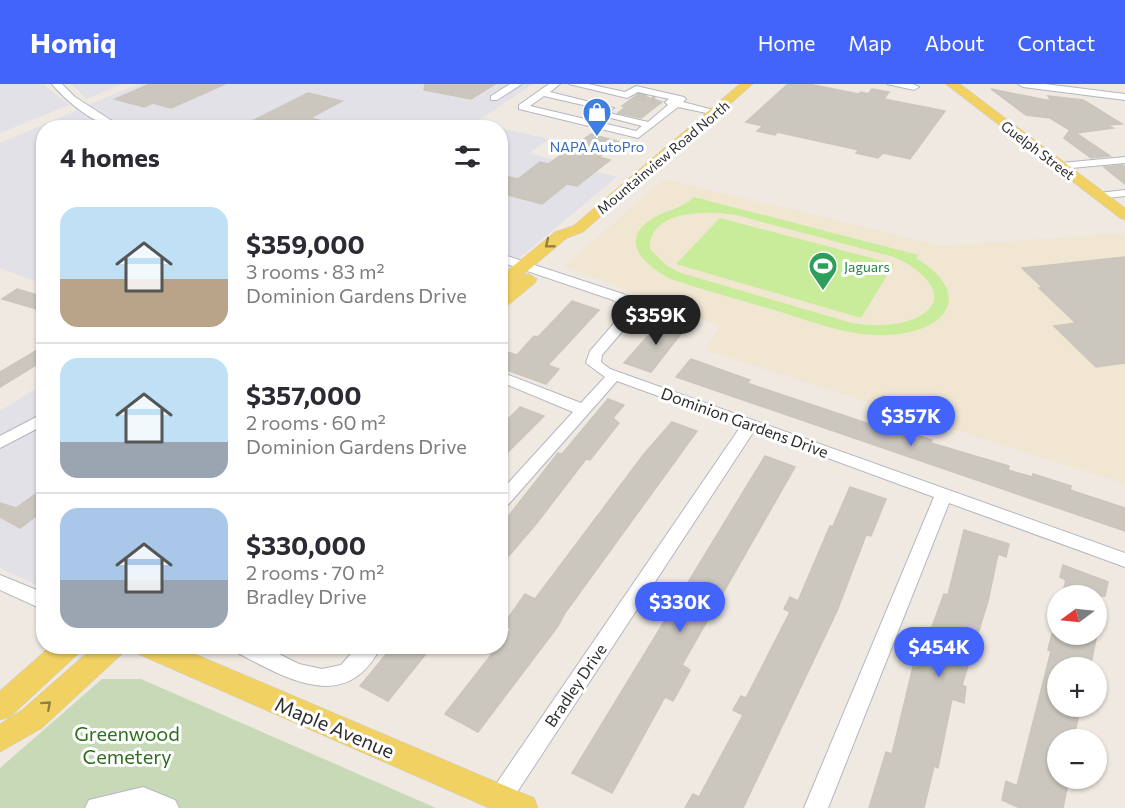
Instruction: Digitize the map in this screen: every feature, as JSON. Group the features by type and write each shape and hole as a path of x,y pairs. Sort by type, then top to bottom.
{"main road":[{"name":"Mountainview Road North","path":"508,280 532,268 576,239 578,229 747,84"},
{"name":"Guelph Street","path":"952,84 1125,215"},
{"name":"Mountainview Road North","path":"508,294 532,268"},
{"path":"0,708 60,654"},
{"path":"0,739 32,719 104,654"},
{"name":"Maple Avenue","path":"166,654 512,803"}],"street":[{"path":"57,84 72,99 105,120"},
{"path":"494,98 517,84"},
{"path":"555,84 522,107 638,135 681,99 636,89 633,94 627,95 574,84"},
{"path":"892,84 914,87"},
{"path":"1023,84 1120,96"},
{"path":"1097,84 1125,101"},
{"path":"542,93 609,108 588,123"},
{"path":"655,99 716,112"},
{"path":"601,114 649,125"},
{"path":"1061,166 1125,160"},
{"path":"1099,196 1125,193"},
{"path":"508,260 532,268"},
{"name":"Dominion Gardens Drive","path":"532,268 618,297 627,303 630,314 595,354 593,363 605,372 1125,560"},
{"path":"508,494 614,376"},
{"path":"508,380 584,410"},
{"path":"0,443 36,423"},
{"name":"Bradley Drive","path":"512,803 751,423"},
{"path":"816,808 943,496"},
{"path":"0,582 36,598"},
{"path":"260,654 313,678 331,678 349,670 364,654"},
{"path":"97,808 142,798 166,808"}],"shaded area":[{"path":"0,84 43,84 69,105 0,133"},
{"path":"71,84 122,84 87,99"},
{"path":"138,84 533,84 479,120 54,120"},
{"path":"36,128 36,281 0,268 0,143"},
{"path":"508,130 549,139 529,153 617,177 508,267"},
{"path":"664,179 943,246 1120,233 1125,236 1125,484 705,350 720,326 564,266"},
{"path":"36,388 36,585 0,568 0,411"}],"green space":[{"path":"694,197 918,255 916,258 934,272 945,285 949,298 946,309 938,319 925,327 908,332 888,335 861,334 820,325 671,279 660,273 643,258 636,241 638,233 645,224","holes":["698,213 736,215 894,257 923,275 934,293 934,301 928,310 916,318 901,323 876,325 852,323 681,273 667,266 650,249 652,237 657,228 675,218"]},
{"name":"Jaguars","path":"720,218 894,264 861,318 676,264"},
{"name":"Greenwood Cemetery","path":"102,679 141,679 436,808 0,808 0,768"}],"building":[{"path":"150,84 225,84 171,108 153,103 144,107 115,99"},
{"path":"425,84 495,84 471,99 424,90"},
{"path":"788,84 808,84 859,94 861,92 868,94 872,89 889,92 884,99 945,111 910,159 883,153 878,158 856,153 859,150 777,132 775,135 757,131 763,126 746,122"},
{"path":"991,89 1051,101 1048,96 1083,100 1122,124 1107,125 1113,128 1076,133 1110,156 1091,158 1064,138 1070,130 1050,118 1026,115"},
{"path":"308,93 342,101 310,118 319,120 254,120"},
{"path":"638,94 662,102 641,118 618,113 625,107 622,106"},
{"path":"591,134 620,142 599,157 610,160 577,186 567,184 542,204 508,195 508,177 518,179 540,162 548,164"},
{"path":"1123,165 1125,184 1104,167"},
{"path":"1125,257 1125,363 1096,367 1054,326 1076,323 1039,288 1043,288 1022,268"},
{"path":"17,289 36,295 36,309 2,299"},
{"path":"572,301 599,310 548,365 559,369 546,384 508,370 508,352 517,355 534,336 538,337"},
{"path":"663,319 687,326 651,372 624,363"},
{"path":"36,351 36,365 0,387 0,372"},
{"path":"691,359 750,380 747,383 917,440 919,436 932,440 931,443 1009,466 1008,470 1032,477 1033,474 1071,486 1070,490 1125,508 1125,531 676,377"},
{"path":"608,399 624,405 613,418 619,423 590,460 586,459 508,557 508,517 558,453 562,454"},
{"path":"520,407 544,416 508,452 508,419"},
{"path":"672,422 697,431 565,613 558,626 478,732 445,714 492,654 508,654 508,633 511,629 508,628 508,618 525,594 535,599 644,454"},
{"path":"765,456 795,467 682,665 690,670 673,701 665,697 612,793 572,773"},
{"path":"850,487 886,499 871,536 866,535 837,611 743,808 685,808 693,794 699,797 743,715 733,710 741,696 746,698 790,612 784,609 790,597 798,601 830,526 833,526"},
{"path":"36,494 36,516 20,528 0,517 0,503 16,508"},
{"path":"964,530 1009,544 1006,557 998,554 988,601 962,685 966,687 964,703 952,699 938,768 934,766 924,808 869,808 886,752 892,754 913,667 917,668 944,594 948,595"},
{"path":"1063,565 1108,582 1107,587 1065,585 1066,580 1060,577"},
{"path":"1049,645 1095,645 1092,657 1049,657 1051,651 1048,650"},
{"path":"386,654 426,654 388,701 360,686"},
{"path":"1047,667 1047,717 1078,717 1076,729 1047,729 1047,789 1067,789 1063,808 1020,808 1002,800 1006,781 1017,786"}],"tunnel":[{"path":"637,95 655,99"}],"place":[{"name":"NAPA AutoPro","path":"597,138"},
{"name":"Jaguars","path":"823,292"}]}
